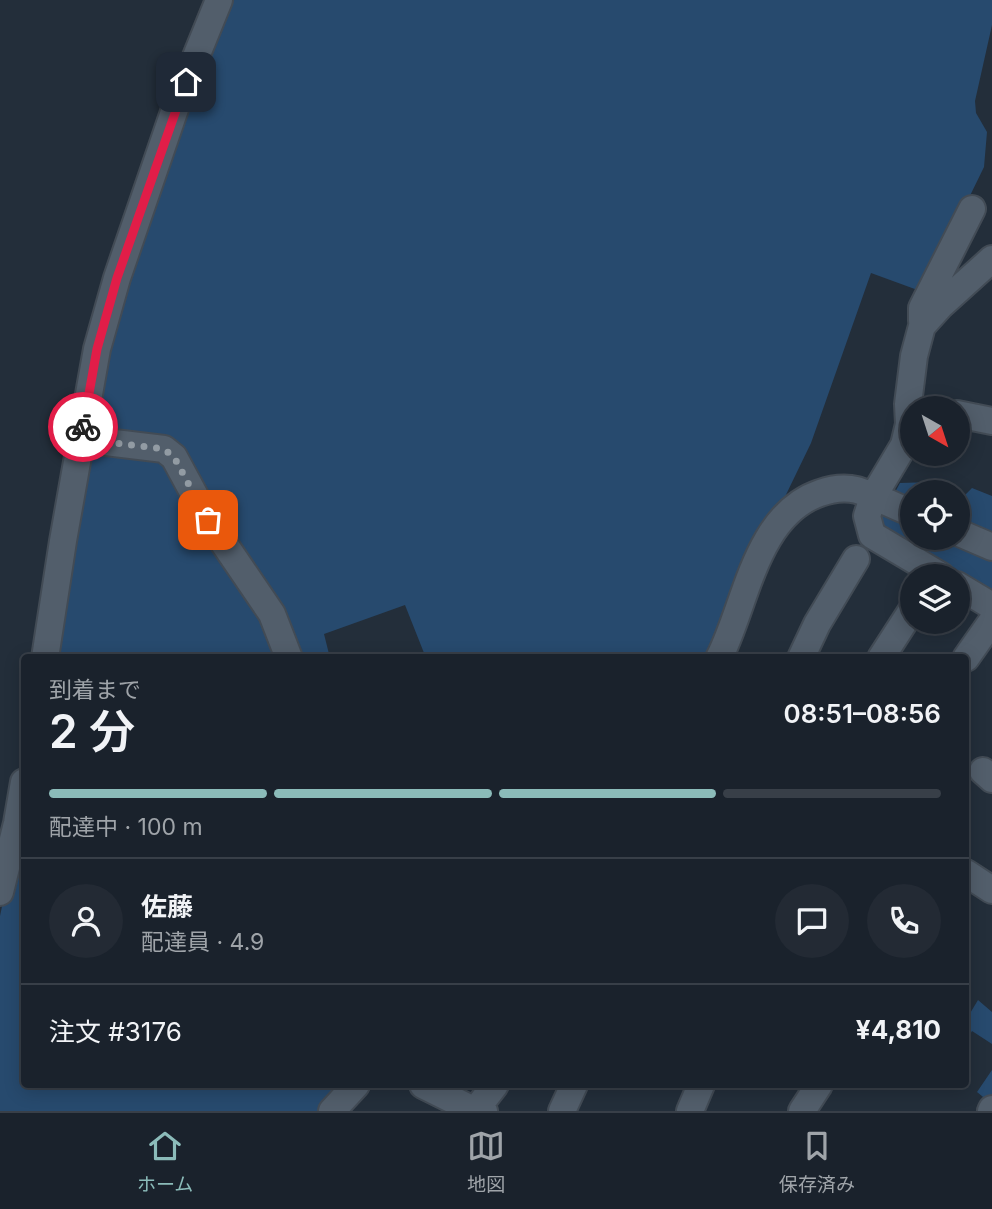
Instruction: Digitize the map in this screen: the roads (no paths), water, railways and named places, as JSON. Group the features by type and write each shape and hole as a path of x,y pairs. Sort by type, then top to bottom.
{"street":[{"path":"46,654 97,349 117,278 176,106 219,0"},
{"path":"910,396 914,356 922,326 922,307 972,209"},
{"path":"922,326 992,259"},
{"path":"970,417 992,421"},
{"path":"81,439 164,449 174,457 208,520 272,614 287,654"},
{"path":"900,453 873,497 867,516 872,535 920,564"},
{"path":"720,654 743,592 770,536 782,520 809,497 840,489 856,490 900,508"},
{"path":"970,538 992,547"},
{"path":"803,654 817,624 856,559"},
{"path":"970,593 992,606"},
{"path":"969,654 992,621"},
{"path":"884,654 900,629"},
{"path":"0,892 21,802"},
{"path":"969,875 992,890"},
{"path":"332,1111 353,1088"},
{"path":"430,1088 478,1110 493,1088"},
{"path":"562,1111 573,1088"},
{"path":"802,1111 816,1088"}]}
